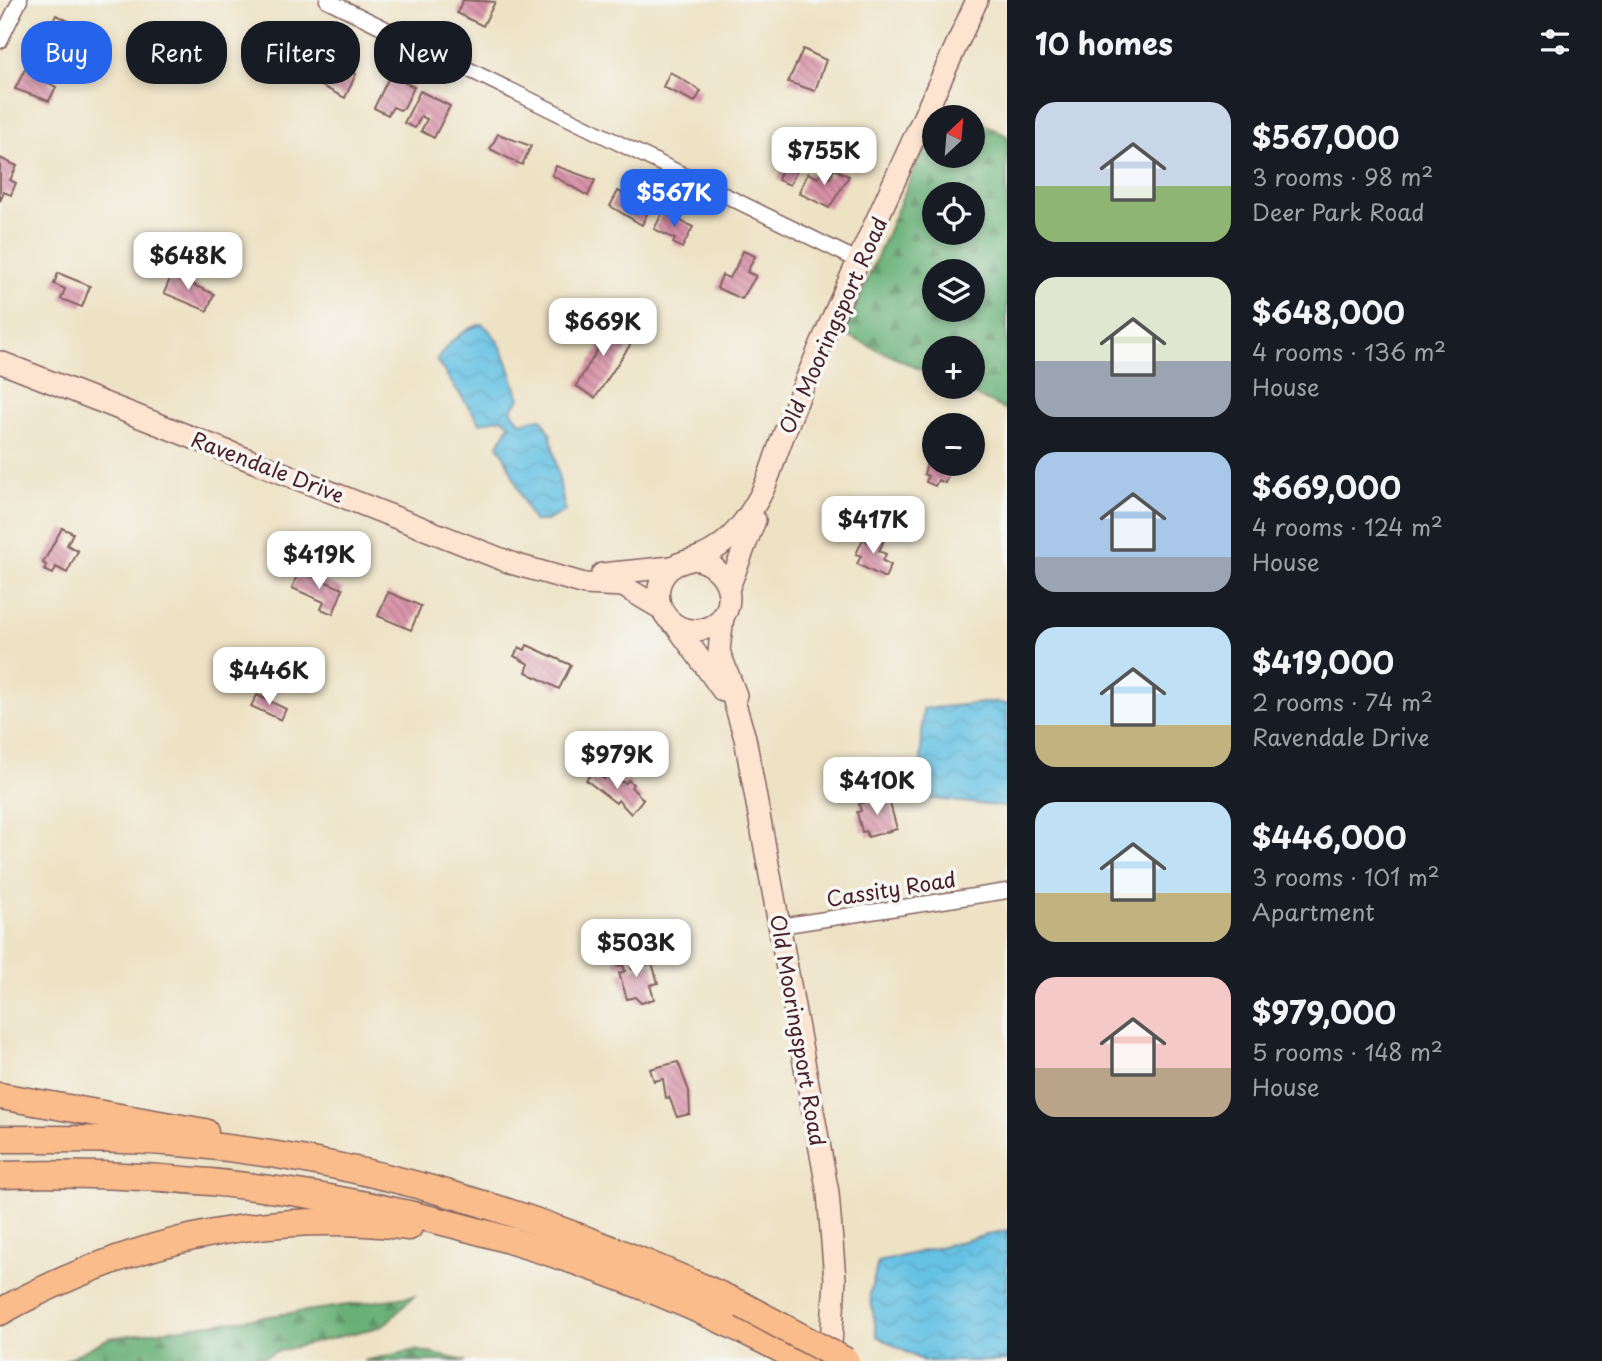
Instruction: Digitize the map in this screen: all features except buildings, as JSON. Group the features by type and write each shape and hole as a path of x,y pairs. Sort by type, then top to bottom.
{"highway":[{"path":"0,1096 232,1137 394,1179 566,1231 737,1315 846,1361"},
{"path":"0,1139 189,1144 303,1160 394,1179"},
{"path":"0,1175 115,1174 184,1178 297,1192 432,1218 587,1265 737,1315 803,1361"},
{"path":"0,1312 77,1272 135,1251 210,1232 298,1222 378,1224 426,1230 587,1265"}],"main road":[{"name":"Old Mooringsport Road","path":"672,567 694,559 731,538 759,498 820,346 977,0"},
{"name":"Ravendale Drive","path":"0,362 514,564 585,584 623,586 660,608"},
{"name":"Old Mooringsport Road","path":"759,498 761,507 729,587 729,602 723,616 719,651 736,695 734,701 745,738 828,1193 835,1279 830,1361"},
{"path":"694,559 716,567 729,587"},
{"name":"Ravendale Drive","path":"577,580 584,574 613,575 672,567"},
{"path":"660,608 659,586 672,567"},
{"name":"Old Mooringsport Road","path":"660,608 698,652 726,696 734,701"},
{"path":"677,627 687,630 707,628 723,616"}],"street":[{"path":"0,41 20,0"},
{"path":"327,0 859,261"},
{"name":"Cassity Road","path":"780,926 1007,891"}],"green space":[{"path":"985,124 1007,136 1007,410 983,399 985,336 922,336 922,370 844,334 922,152 922,168 985,168"},
{"path":"414,1296 383,1326 275,1352 255,1361 64,1361 109,1338"},
{"path":"415,1350 466,1361 363,1361"}],"water":[{"path":"482,324 502,348 520,398 511,410 521,423 541,418 550,432 565,511 546,521 533,521 498,445 510,424 502,418 480,423 436,360 456,338 468,329"},
{"path":"994,702 1007,704 1007,807 925,798 921,761 923,709"},
{"path":"1007,1230 1007,1361 923,1361 877,1336 870,1294 878,1262"}]}
